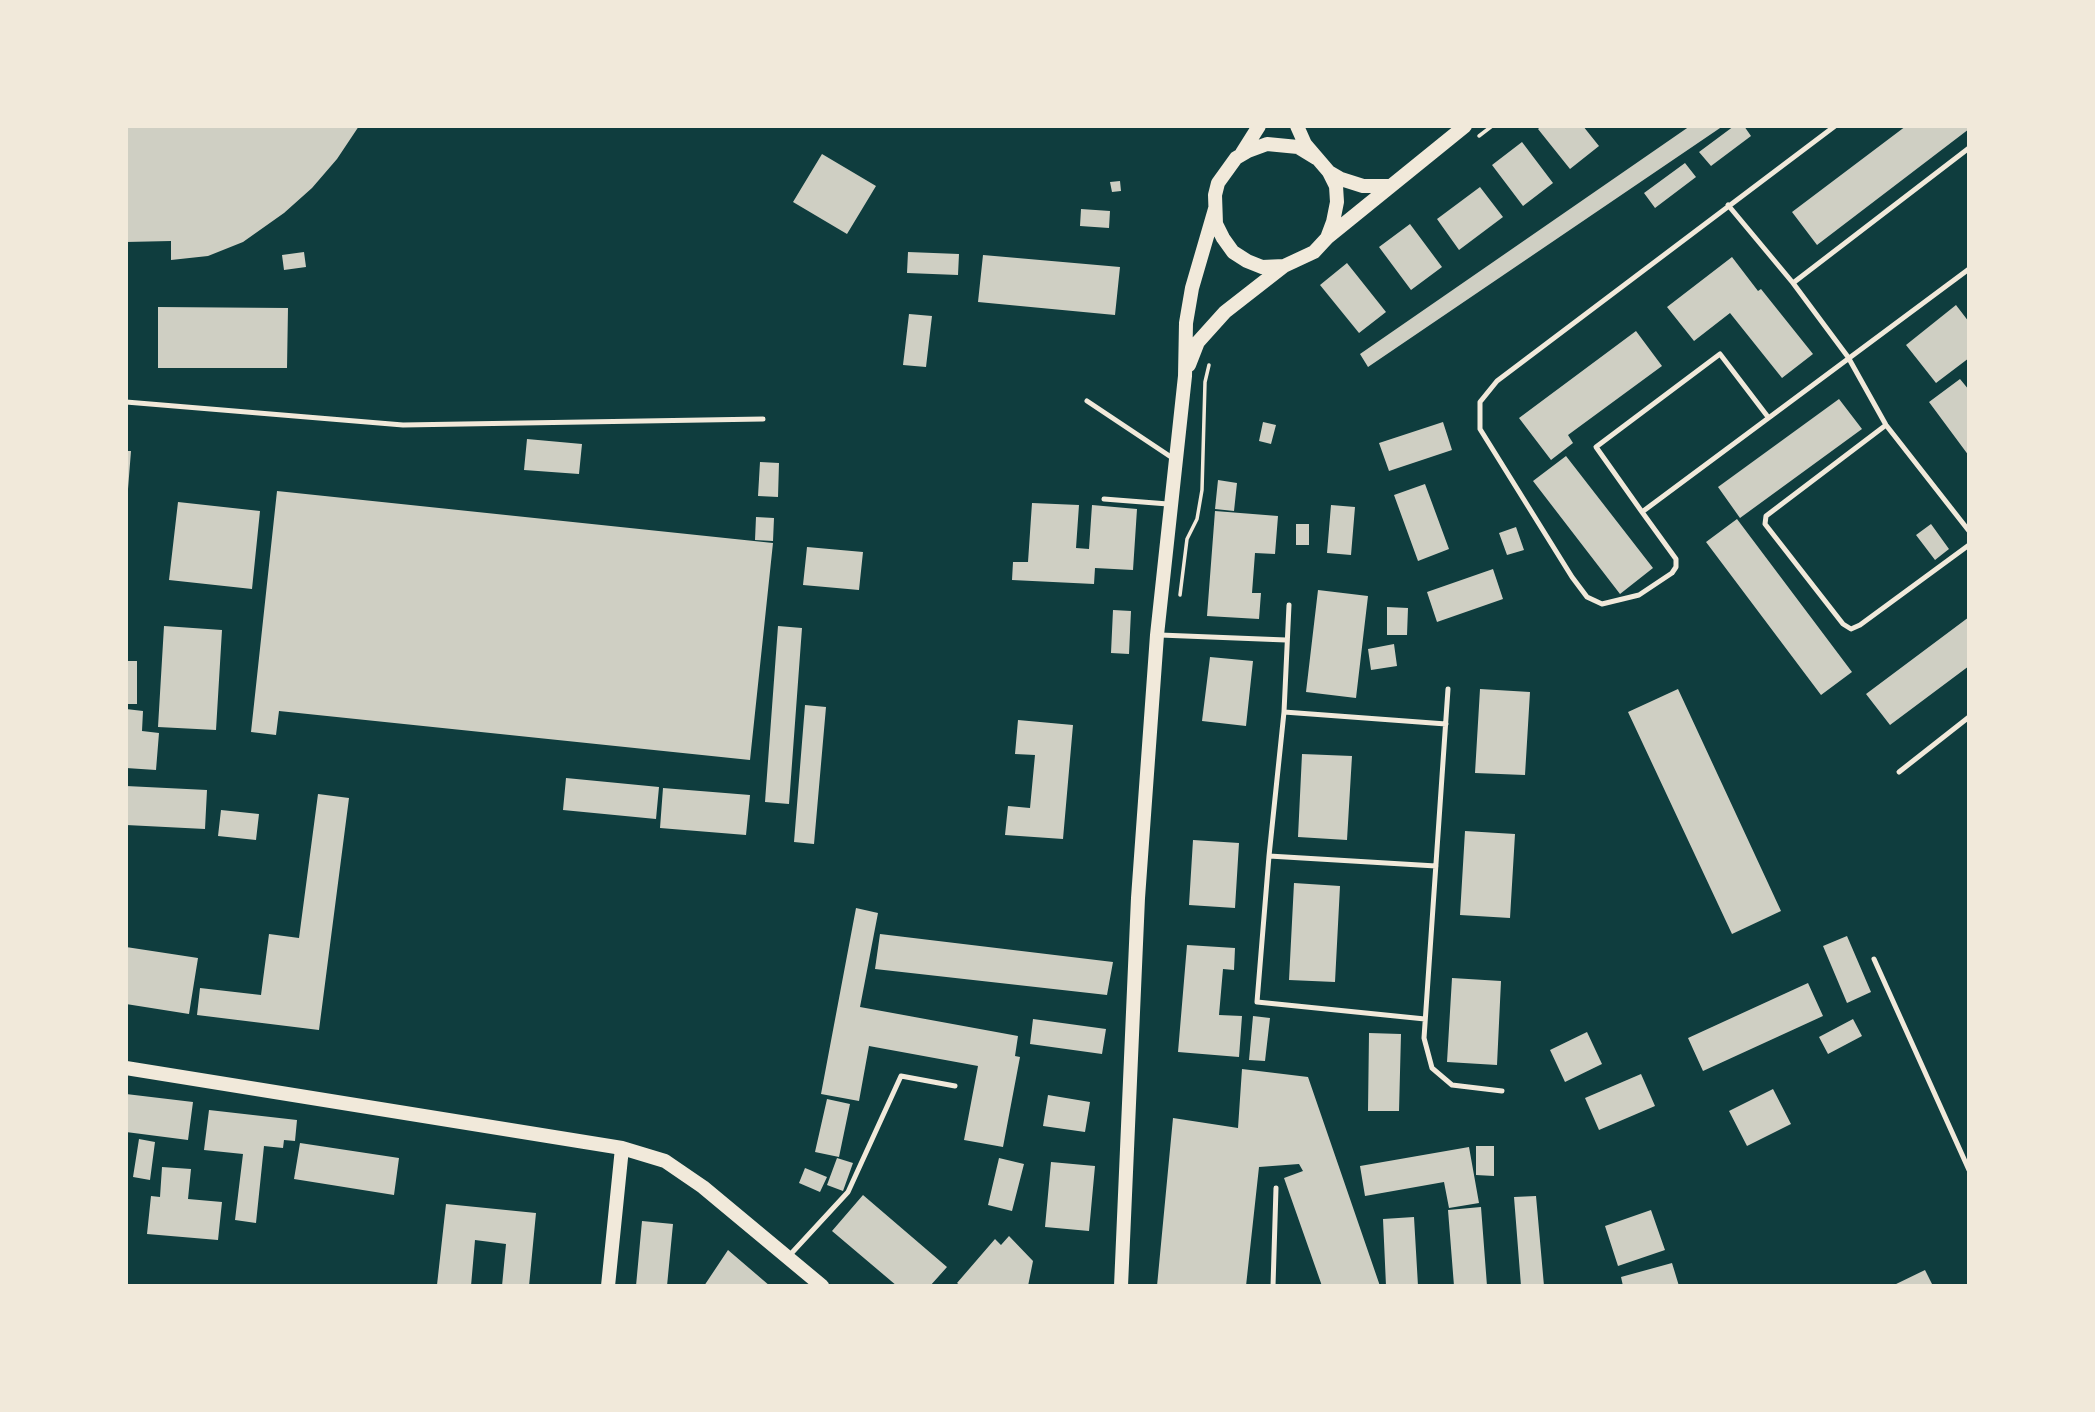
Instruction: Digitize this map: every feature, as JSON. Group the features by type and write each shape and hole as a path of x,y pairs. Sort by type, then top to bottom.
{"main road":[{"path":"1121,1286 1138,898 1157,635 1185,376 1186,323 1192,288 1215,209 1218,183 1259,126"},
{"path":"1297,126 1305,144 1329,172 1363,186 1391,186"},
{"path":"1185,376 1198,342 1225,312 1284,266 1314,252 1327,238 1465,126"},
{"path":"1241,154 1267,144 1281,144 1298,147 1316,158"},
{"path":"1327,238 1337,202 1335,186 1329,172"},
{"path":"1215,209 1216,224 1233,252 1262,267 1284,266"},
{"path":"126,1068 622,1148 665,1161 703,1187 822,1286"},
{"path":"608,1286 622,1148"}],"lane":[{"path":"1768,418 1720,354 1596,447 1676,559 1676,567 1672,573 1639,595 1602,604 1587,597 1572,577 1480,429 1480,401 1497,381 1835,126"},
{"path":"1793,283 1969,148"},
{"path":"1728,205 1793,283 1847,358 1886,425 1969,531"},
{"path":"1642,512 1969,269"},
{"path":"1087,401 1177,461"},
{"path":"126,402 403,425 763,419"},
{"path":"1886,425 1766,516 1766,524 1843,624 1851,629 1969,545"},
{"path":"1104,499 1171,504"},
{"path":"1289,605 1284,712 1257,1002 1425,1019"},
{"path":"1157,635 1286,640"},
{"path":"1448,689 1424,1038 1432,1068 1452,1085 1502,1091"},
{"path":"1284,712 1446,724"},
{"path":"1899,772 1969,717"},
{"path":"1269,856 1436,866"},
{"path":"1874,959 1969,1170"},
{"path":"788,1257 848,1192 901,1076 955,1086"},
{"path":"1273,1286 1276,1188"}],"path":[{"path":"1475,140 1492,126"},
{"path":"1181,594 1187,539 1197,519 1202,489 1205,382 1211,356"}],"building":[{"path":"126,126 359,126 337,159 312,188 284,213 243,242 208,256 171,260 171,241 126,242"},
{"path":"1541,126 1583,126 1599,146 1570,169 1538,129"},
{"path":"1690,126 1723,126 1368,367 1360,354"},
{"path":"1734,126 1744,126 1751,136 1711,166 1699,152"},
{"path":"1906,126 1969,126 1969,129 1817,245 1792,212"},
{"path":"1522,142 1553,183 1523,206 1492,165"},
{"path":"822,154 876,186 847,234 793,202"},
{"path":"1685,163 1696,177 1655,208 1644,193"},
{"path":"1120,181 1121,191 1112,192 1110,182"},
{"path":"1480,187 1503,217 1459,250 1437,219"},
{"path":"1081,209 1110,211 1109,228 1080,226"},
{"path":"1410,224 1442,267 1411,290 1379,247"},
{"path":"304,252 306,267 284,270 282,255"},
{"path":"908,252 959,254 958,275 907,273"},
{"path":"983,255 1120,267 1115,315 978,302"},
{"path":"1732,257 1813,354 1782,378 1730,313 1694,341 1667,307"},
{"path":"1347,263 1386,312 1359,333 1320,285"},
{"path":"1956,305 1969,322 1969,358 1936,383 1906,345"},
{"path":"158,307 288,308 287,368 158,368"},
{"path":"909,314 932,316 926,367 903,365"},
{"path":"1636,331 1662,366 1568,435 1573,443 1551,460 1519,418"},
{"path":"1960,379 1969,390 1969,456 1929,402"},
{"path":"1839,399 1862,429 1740,518 1718,487"},
{"path":"1263,422 1276,425 1271,444 1259,441"},
{"path":"1443,422 1452,450 1389,471 1379,443"},
{"path":"527,439 582,444 579,474 524,470"},
{"path":"126,451 131,451 128,489 126,489"},
{"path":"1566,456 1653,568 1620,594 1533,481"},
{"path":"760,462 779,463 778,497 758,496"},
{"path":"1218,480 1237,483 1234,511 1215,509"},
{"path":"1425,484 1449,549 1418,561 1394,495"},
{"path":"277,491 773,543 750,760 279,711 276,735 251,732"},
{"path":"178,502 260,511 252,589 169,580"},
{"path":"1032,503 1079,505 1076,548 1089,549 1092,505 1137,509 1133,570 1095,568 1094,584 1012,580 1013,562 1028,562"},
{"path":"1331,505 1355,507 1351,555 1327,553"},
{"path":"1215,511 1278,516 1275,554 1255,553 1252,593 1261,593 1259,619 1207,616"},
{"path":"756,517 774,518 773,541 755,540"},
{"path":"1737,519 1852,672 1821,695 1706,542"},
{"path":"1296,524 1309,524 1309,545 1296,545"},
{"path":"1931,524 1949,549 1935,560 1916,535"},
{"path":"1516,527 1524,550 1507,555 1499,533"},
{"path":"807,547 863,552 859,590 803,585"},
{"path":"1493,569 1503,599 1437,622 1427,592"},
{"path":"1318,590 1368,596 1356,698 1306,692"},
{"path":"1387,607 1408,608 1407,635 1387,635"},
{"path":"1113,610 1131,611 1129,654 1111,653"},
{"path":"1969,617 1969,666 1890,725 1866,694"},
{"path":"164,626 222,630 216,730 158,727"},
{"path":"778,626 802,628 789,804 765,802"},
{"path":"1394,644 1397,666 1371,670 1368,649"},
{"path":"1210,657 1253,661 1246,726 1202,721"},
{"path":"126,661 137,661 137,704 126,704"},
{"path":"1480,689 1530,692 1525,775 1475,773"},
{"path":"1678,689 1781,911 1732,934 1628,712"},
{"path":"805,705 826,707 814,844 794,842"},
{"path":"126,709 143,711 142,731 159,733 156,770 126,768"},
{"path":"1018,720 1073,725 1063,839 1005,835 1008,806 1030,808 1035,755 1015,754"},
{"path":"1302,754 1352,756 1347,840 1298,837"},
{"path":"566,778 659,787 656,819 563,810"},
{"path":"126,786 207,790 205,829 126,825"},
{"path":"663,788 750,795 746,835 660,828"},
{"path":"318,794 349,798 319,1030 197,1015 200,988 261,995 269,934 299,938"},
{"path":"221,810 259,814 256,840 218,836"},
{"path":"1465,831 1515,834 1510,918 1460,915"},
{"path":"1193,840 1239,843 1235,908 1189,905"},
{"path":"1294,883 1340,886 1335,982 1289,980"},
{"path":"856,908 878,913 860,1007 1018,1036 1015,1056 1020,1057 1003,1147 964,1140 978,1066 869,1046 859,1101 821,1094"},
{"path":"880,934 1113,962 1107,995 875,969"},
{"path":"1847,936 1871,992 1847,1003 1823,946"},
{"path":"1187,945 1235,948 1234,970 1223,969 1219,1015 1242,1016 1239,1057 1178,1052"},
{"path":"126,947 198,958 189,1014 126,1004"},
{"path":"1452,978 1501,981 1497,1065 1447,1062"},
{"path":"1808,983 1823,1016 1703,1071 1688,1038"},
{"path":"1253,1016 1270,1018 1265,1061 1249,1060"},
{"path":"1033,1019 1106,1029 1102,1054 1030,1044"},
{"path":"1853,1019 1862,1036 1828,1054 1819,1037"},
{"path":"1587,1032 1602,1064 1565,1082 1550,1050"},
{"path":"1369,1033 1401,1034 1399,1111 1368,1111"},
{"path":"1242,1069 1308,1077 1380,1286 1322,1286 1284,1178 1303,1171 1299,1164 1259,1167 1246,1286 1157,1286 1173,1118 1238,1128"},
{"path":"1641,1074 1655,1106 1599,1130 1585,1098"},
{"path":"1773,1089 1791,1124 1747,1146 1729,1111"},
{"path":"126,1094 193,1102 188,1140 126,1132"},
{"path":"1048,1095 1090,1102 1085,1132 1043,1126"},
{"path":"827,1099 850,1104 839,1157 815,1152"},
{"path":"209,1110 297,1120 295,1141 284,1140 283,1148 264,1146 256,1223 235,1220 243,1154 204,1150"},
{"path":"139,1139 155,1142 150,1180 133,1177"},
{"path":"300,1143 399,1158 394,1195 294,1179"},
{"path":"1476,1146 1494,1146 1494,1176 1476,1175"},
{"path":"1469,1147 1479,1203 1449,1208 1444,1182 1365,1196 1360,1166"},
{"path":"837,1158 853,1163 843,1191 827,1185"},
{"path":"999,1158 1024,1164 1012,1211 988,1205"},
{"path":"1051,1162 1095,1166 1089,1231 1045,1227"},
{"path":"162,1167 191,1169 188,1199 222,1202 218,1240 147,1234 151,1196 160,1197"},
{"path":"805,1168 827,1177 820,1192 799,1183"},
{"path":"863,1195 947,1267 930,1286 897,1286 832,1231"},
{"path":"1536,1196 1544,1286 1521,1286 1514,1197"},
{"path":"446,1204 536,1213 529,1286 502,1286 506,1244 475,1240 471,1286 437,1285"},
{"path":"1481,1207 1487,1286 1454,1286 1448,1210"},
{"path":"1651,1210 1665,1250 1618,1266 1605,1226"},
{"path":"1414,1217 1418,1286 1386,1286 1383,1219"},
{"path":"642,1221 673,1224 667,1286 636,1286"},
{"path":"1009,1236 1033,1261 1028,1286 961,1286 957,1283 995,1239 1001,1245"},
{"path":"728,1250 770,1286 704,1286"},
{"path":"1672,1263 1679,1286 1623,1286 1621,1277"},
{"path":"1925,1270 1933,1286 1892,1286"}]}
